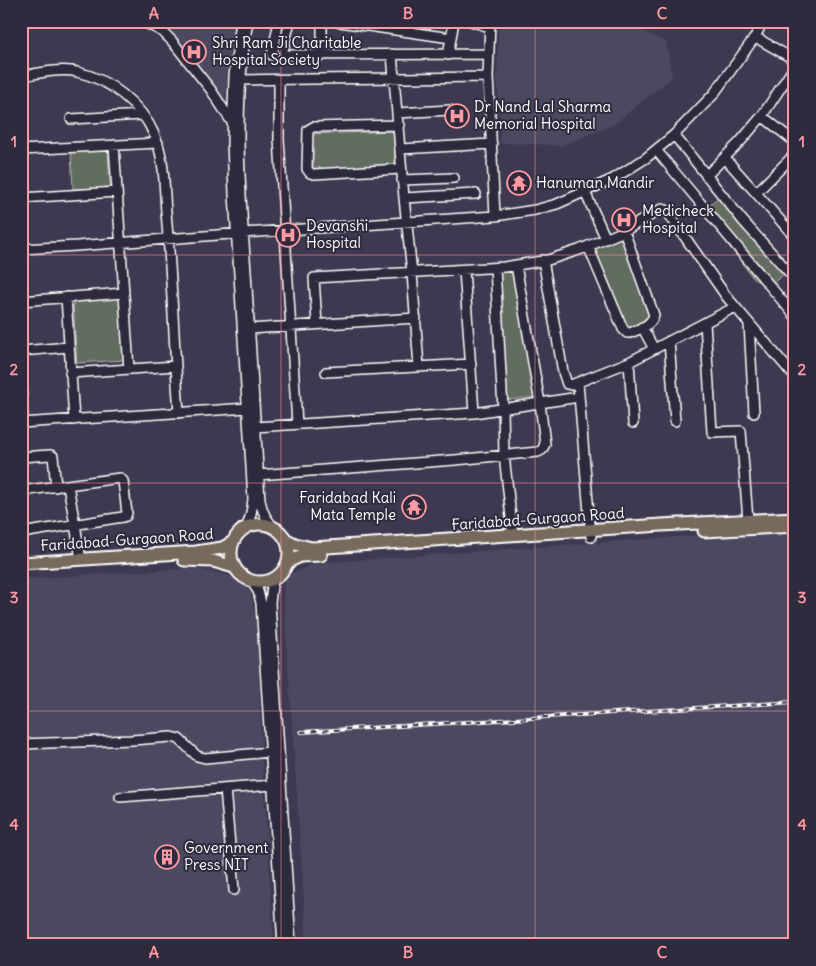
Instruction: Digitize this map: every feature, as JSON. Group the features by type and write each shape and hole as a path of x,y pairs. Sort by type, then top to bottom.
{"main road":[{"name":"Faridabad-Gurgaon Road","path":"288,562 300,556 748,520 795,518"},
{"path":"256,524 268,525 285,539 289,550 288,562 274,578 263,582 251,581 242,576 234,566 231,556 233,542 237,535 246,528 256,524"},
{"name":"Faridabad-Gurgaon Road","path":"285,539 294,544 312,548 513,535 661,532 795,526"},
{"name":"Faridabad-Gurgaon Road","path":"21,562 196,552 222,548 233,542"},
{"name":"Faridabad-Gurgaon Road","path":"21,570 190,560 213,561 234,566"}],"street":[{"path":"142,21 163,32 172,41 211,90 239,133"},
{"path":"241,21 238,80 240,233 253,499 252,512 246,528"},
{"path":"248,21 238,80 232,142 249,329 260,500 265,517 276,530"},
{"path":"272,55 279,21"},
{"path":"290,21 283,50 284,54 322,56 488,54"},
{"path":"322,56 322,26 324,21"},
{"path":"333,21 367,23 452,38"},
{"path":"448,55 454,21"},
{"path":"471,21 490,24 488,77 496,216"},
{"path":"21,249 496,216 535,210 557,204 613,179 656,150 674,135 713,95 755,37 763,21"},
{"path":"755,37 795,60"},
{"path":"392,54 416,318 418,367"},
{"path":"706,176 740,142 762,116 795,66"},
{"path":"21,77 66,70 100,80 135,105 152,128 158,143 164,177 179,413"},
{"path":"238,80 488,77"},
{"path":"279,80 279,139 297,424"},
{"path":"397,113 450,110"},
{"path":"71,119 143,115"},
{"path":"762,116 795,142"},
{"path":"398,125 313,127 308,130 308,169 310,174 401,169"},
{"path":"674,135 743,221 795,280"},
{"path":"21,150 158,143"},
{"path":"400,149 492,144"},
{"path":"114,145 129,369"},
{"path":"656,150 795,316"},
{"path":"756,193 794,156"},
{"path":"725,158 795,238"},
{"path":"402,180 454,178"},
{"path":"21,198 118,192"},
{"path":"585,192 606,238"},
{"path":"404,198 476,194"},
{"path":"317,324 314,278 495,268 543,260 579,250 624,231 658,211 666,210 726,296 795,377"},
{"path":"588,246 623,329 630,333 642,328 652,321 654,316 624,231"},
{"path":"543,260 566,384 578,383 629,362 735,307"},
{"path":"258,475 504,456 542,450 545,444 540,403 516,265"},
{"path":"495,268 504,456 513,535"},
{"path":"464,270 474,413"},
{"path":"21,301 124,293"},
{"path":"66,297 74,420"},
{"path":"249,329 416,318"},
{"path":"705,322 712,432 741,431 748,520"},
{"path":"749,324 754,414"},
{"path":"642,328 654,349"},
{"path":"669,341 676,421"},
{"path":"21,351 69,348"},
{"path":"629,362 633,423"},
{"path":"326,372 471,364"},
{"path":"70,372 176,366"},
{"path":"21,379 22,423 248,408"},
{"path":"578,383 591,534"},
{"path":"255,427 474,413 579,397"},
{"path":"21,457 53,456 56,487"},
{"path":"21,491 120,478 123,481 126,516 21,533"},
{"path":"68,485 81,559"},
{"path":"274,578 270,603 291,945"},
{"path":"251,581 258,591 261,603 283,945"},
{"path":"21,744 171,737 179,739 196,756 205,758 271,752"},
{"path":"120,797 273,785"},
{"path":"225,789 234,890"}],"shaded area":[{"path":"147,21 235,21 225,106 203,75"},
{"path":"499,21 621,21 666,42 672,77 613,125 561,146 500,143 500,107 497,80"},
{"path":"795,530 795,945 307,945 283,589 286,576 316,563"},
{"path":"194,568 235,577 250,591 257,623 262,758 274,945 21,945 21,579"}],"green space":[{"path":"394,131 395,164 313,169 312,134"},
{"path":"108,150 110,188 73,189 71,152"},
{"path":"719,197 784,274 768,287 754,279 702,210"},
{"path":"623,235 652,317 628,328 594,248"},
{"path":"514,271 535,397 507,400 498,273"},
{"path":"120,297 124,360 77,363 73,300"}],"railway":[{"path":"301,732 795,702"}],"place":[{"name":"Shri Ram Ji Charitable Hospital Society","path":"194,52"},
{"name":"Dr Nand Lal Sharma Memorial Hospital","path":"457,116"},
{"name":"Hanuman Mandir","path":"519,183"},
{"name":"Medicheck Hospital","path":"624,220"},
{"name":"Devanshi Hospital","path":"288,235"},
{"name":"Faridabad Kali Mata Temple","path":"414,507"},
{"name":"Government Press NIT","path":"167,857"}]}
